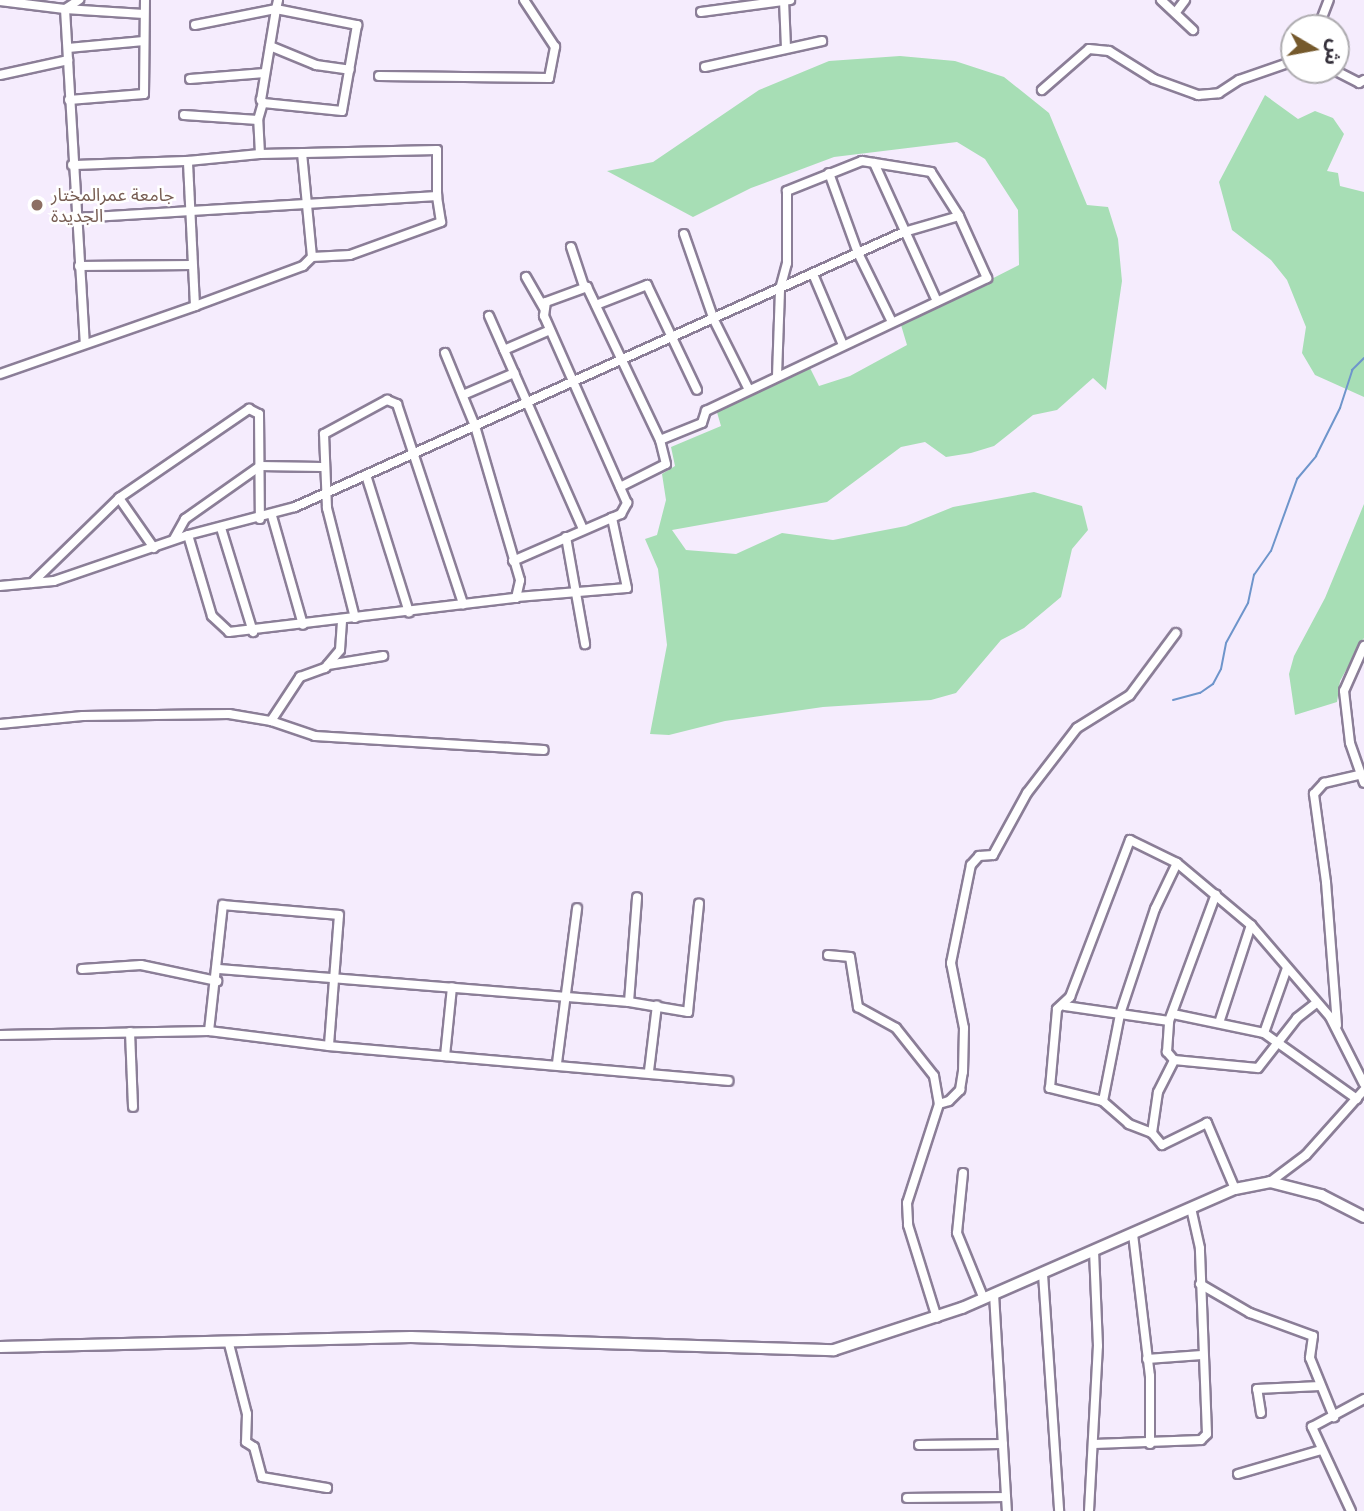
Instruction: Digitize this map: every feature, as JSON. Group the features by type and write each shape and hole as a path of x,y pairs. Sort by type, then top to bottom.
{"street":[{"path":"65,9 79,0"},
{"path":"69,100 144,94 145,0"},
{"path":"379,76 549,78 555,47 524,0"},
{"path":"784,0 786,47"},
{"path":"701,12 790,0"},
{"path":"1161,0 1194,30"},
{"path":"1176,12 1185,0"},
{"path":"0,1 65,9 144,13"},
{"path":"195,25 277,5 358,25 342,111 263,103"},
{"path":"260,154 258,120 263,103 265,73 277,5"},
{"path":"65,9 72,166 85,342"},
{"path":"68,48 144,41"},
{"path":"705,67 822,41"},
{"path":"270,46 316,65 350,70"},
{"path":"1042,90 1089,49 1109,51 1154,79 1204,95 1280,66"},
{"path":"0,75 68,60"},
{"path":"190,79 265,73"},
{"path":"184,115 258,120"},
{"path":"0,374 303,266 312,257 351,254 441,222 437,196 438,150 260,154 188,161 72,166"},
{"path":"302,153 312,257"},
{"path":"188,161 195,306"},
{"path":"660,440 702,423 706,411 987,278 959,216 931,172 862,161 788,191 787,263 780,290 777,376"},
{"path":"874,163 937,301"},
{"path":"829,173 858,253 892,322"},
{"path":"76,218 437,196"},
{"path":"0,586 62,579 174,539 272,516 326,495 413,452 670,341 904,232 959,216"},
{"path":"684,234 714,320 749,390"},
{"path":"571,247 584,286 596,305 660,440 666,464 620,487"},
{"path":"79,266 192,265"},
{"path":"813,274 843,345"},
{"path":"513,561 625,510 620,487 550,330 544,308 526,276"},
{"path":"596,305 647,285 670,341 697,390"},
{"path":"544,308 546,302 584,286"},
{"path":"489,316 583,529"},
{"path":"504,350 550,330"},
{"path":"444,353 475,426 522,589 516,598"},
{"path":"463,396 514,373"},
{"path":"355,618 326,495 323,467 327,430 387,400 397,404 463,604"},
{"path":"32,583 119,498 249,409 259,414 260,519"},
{"path":"174,539 185,519 260,466 323,467"},
{"path":"366,475 409,612"},
{"path":"119,498 154,548"},
{"path":"272,516 303,625"},
{"path":"188,535 216,622 229,632 254,632 463,604 627,588 612,518"},
{"path":"221,528 254,632"},
{"path":"566,537 585,643"},
{"path":"328,665 340,650 342,620"},
{"path":"939,1104 949,1101 960,1090 963,1072 964,1028 951,962 971,865 979,856 993,855 1027,793 1077,728 1130,695 1176,633"},
{"path":"1337,1028 1326,882 1314,794 1324,783 1361,779 1344,691 1364,646"},
{"path":"271,721 300,677 328,665 383,656"},
{"path":"0,724 83,716 229,714 271,721 315,736 544,750"},
{"path":"1065,1006 1127,844 1133,840 1177,863 1251,925 1337,1028 1364,1084"},
{"path":"1103,1101 1119,1014 1155,909 1177,863"},
{"path":"1216,894 1171,1018 1167,1052 1174,1060 1258,1068 1278,1041 1316,1003"},
{"path":"629,1002 637,897"},
{"path":"219,969 629,1002 688,1012 699,904"},
{"path":"209,1031 219,969 223,905 339,915 329,1046"},
{"path":"557,1063 568,999 577,908"},
{"path":"1219,1023 1251,925"},
{"path":"828,955 844,955 853,961 858,1007 896,1028 926,1062 934,1076 939,1104 907,1203 908,1225 937,1318"},
{"path":"82,969 141,965 217,981"},
{"path":"1264,1033 1286,968"},
{"path":"445,1056 452,987"},
{"path":"649,1071 657,1005"},
{"path":"1235,1189 1207,1123 1162,1145 1152,1133 1129,1124 1103,1101 1050,1088 1056,1009 1065,1006 1219,1023 1264,1033 1357,1099"},
{"path":"0,1035 209,1031 329,1046 557,1063 728,1080"},
{"path":"130,1032 133,1107"},
{"path":"1152,1133 1158,1092 1174,1060"},
{"path":"1270,1182 1306,1154 1364,1090"},
{"path":"963,1172 957,1233 984,1299"},
{"path":"0,1347 463,1338 815,1352 852,1346 937,1318 1235,1189 1270,1182 1321,1195 1364,1217"},
{"path":"1094,1444 1201,1440 1207,1434 1200,1248 1191,1208"},
{"path":"1133,1234 1147,1359 1150,1444"},
{"path":"1089,1511 1098,1346 1094,1251"},
{"path":"1043,1274 1059,1511"},
{"path":"1200,1284 1250,1313 1310,1334 1314,1340 1310,1357 1334,1417"},
{"path":"994,1294 1007,1511"},
{"path":"229,1344 247,1414 246,1442 254,1447 262,1477 327,1488"},
{"path":"1147,1359 1202,1355"},
{"path":"1261,1413 1257,1389 1320,1386"},
{"path":"1351,1511 1312,1427 1364,1399"},
{"path":"919,1445 1003,1444"},
{"path":"1238,1474 1321,1450"},
{"path":"907,1499 1006,1497"}],"green space":[{"path":"900,56 955,61 1004,77 1049,113 1087,205 1108,207 1118,239 1122,281 1106,390 1093,378 1057,410 1033,415 994,446 971,453 946,457 925,442 901,447 827,502 672,530 686,550 736,554 782,533 833,540 906,526 953,507 1034,492 1082,506 1088,530 1072,549 1061,597 1024,628 1001,640 956,693 931,700 823,707 725,721 669,735 650,734 667,645 658,569 645,539 657,535 666,500 662,474 675,466 671,447 721,426 716,409 809,366 819,386 850,376 907,345 901,325 1019,265 1018,210 985,159 957,142 834,157 751,188 693,217 607,171 653,162 759,90 829,61"},
{"path":"1265,95 1298,119 1315,111 1333,118 1344,134 1327,171 1338,173 1340,186 1364,192 1364,397 1315,375 1302,353 1306,327 1287,280 1271,260 1232,230 1219,182"},
{"path":"1364,504 1364,638 1340,681 1337,702 1295,715 1289,674 1294,656 1325,598"}],"waterway":[{"path":"1173,700 1200,693 1213,684 1221,669 1226,643 1248,603 1254,575 1271,551 1297,479 1316,456 1340,408 1352,370 1364,358"}],"place":[{"name":"جامعة عمرالمختار الجديدة","path":"37,205"}]}
